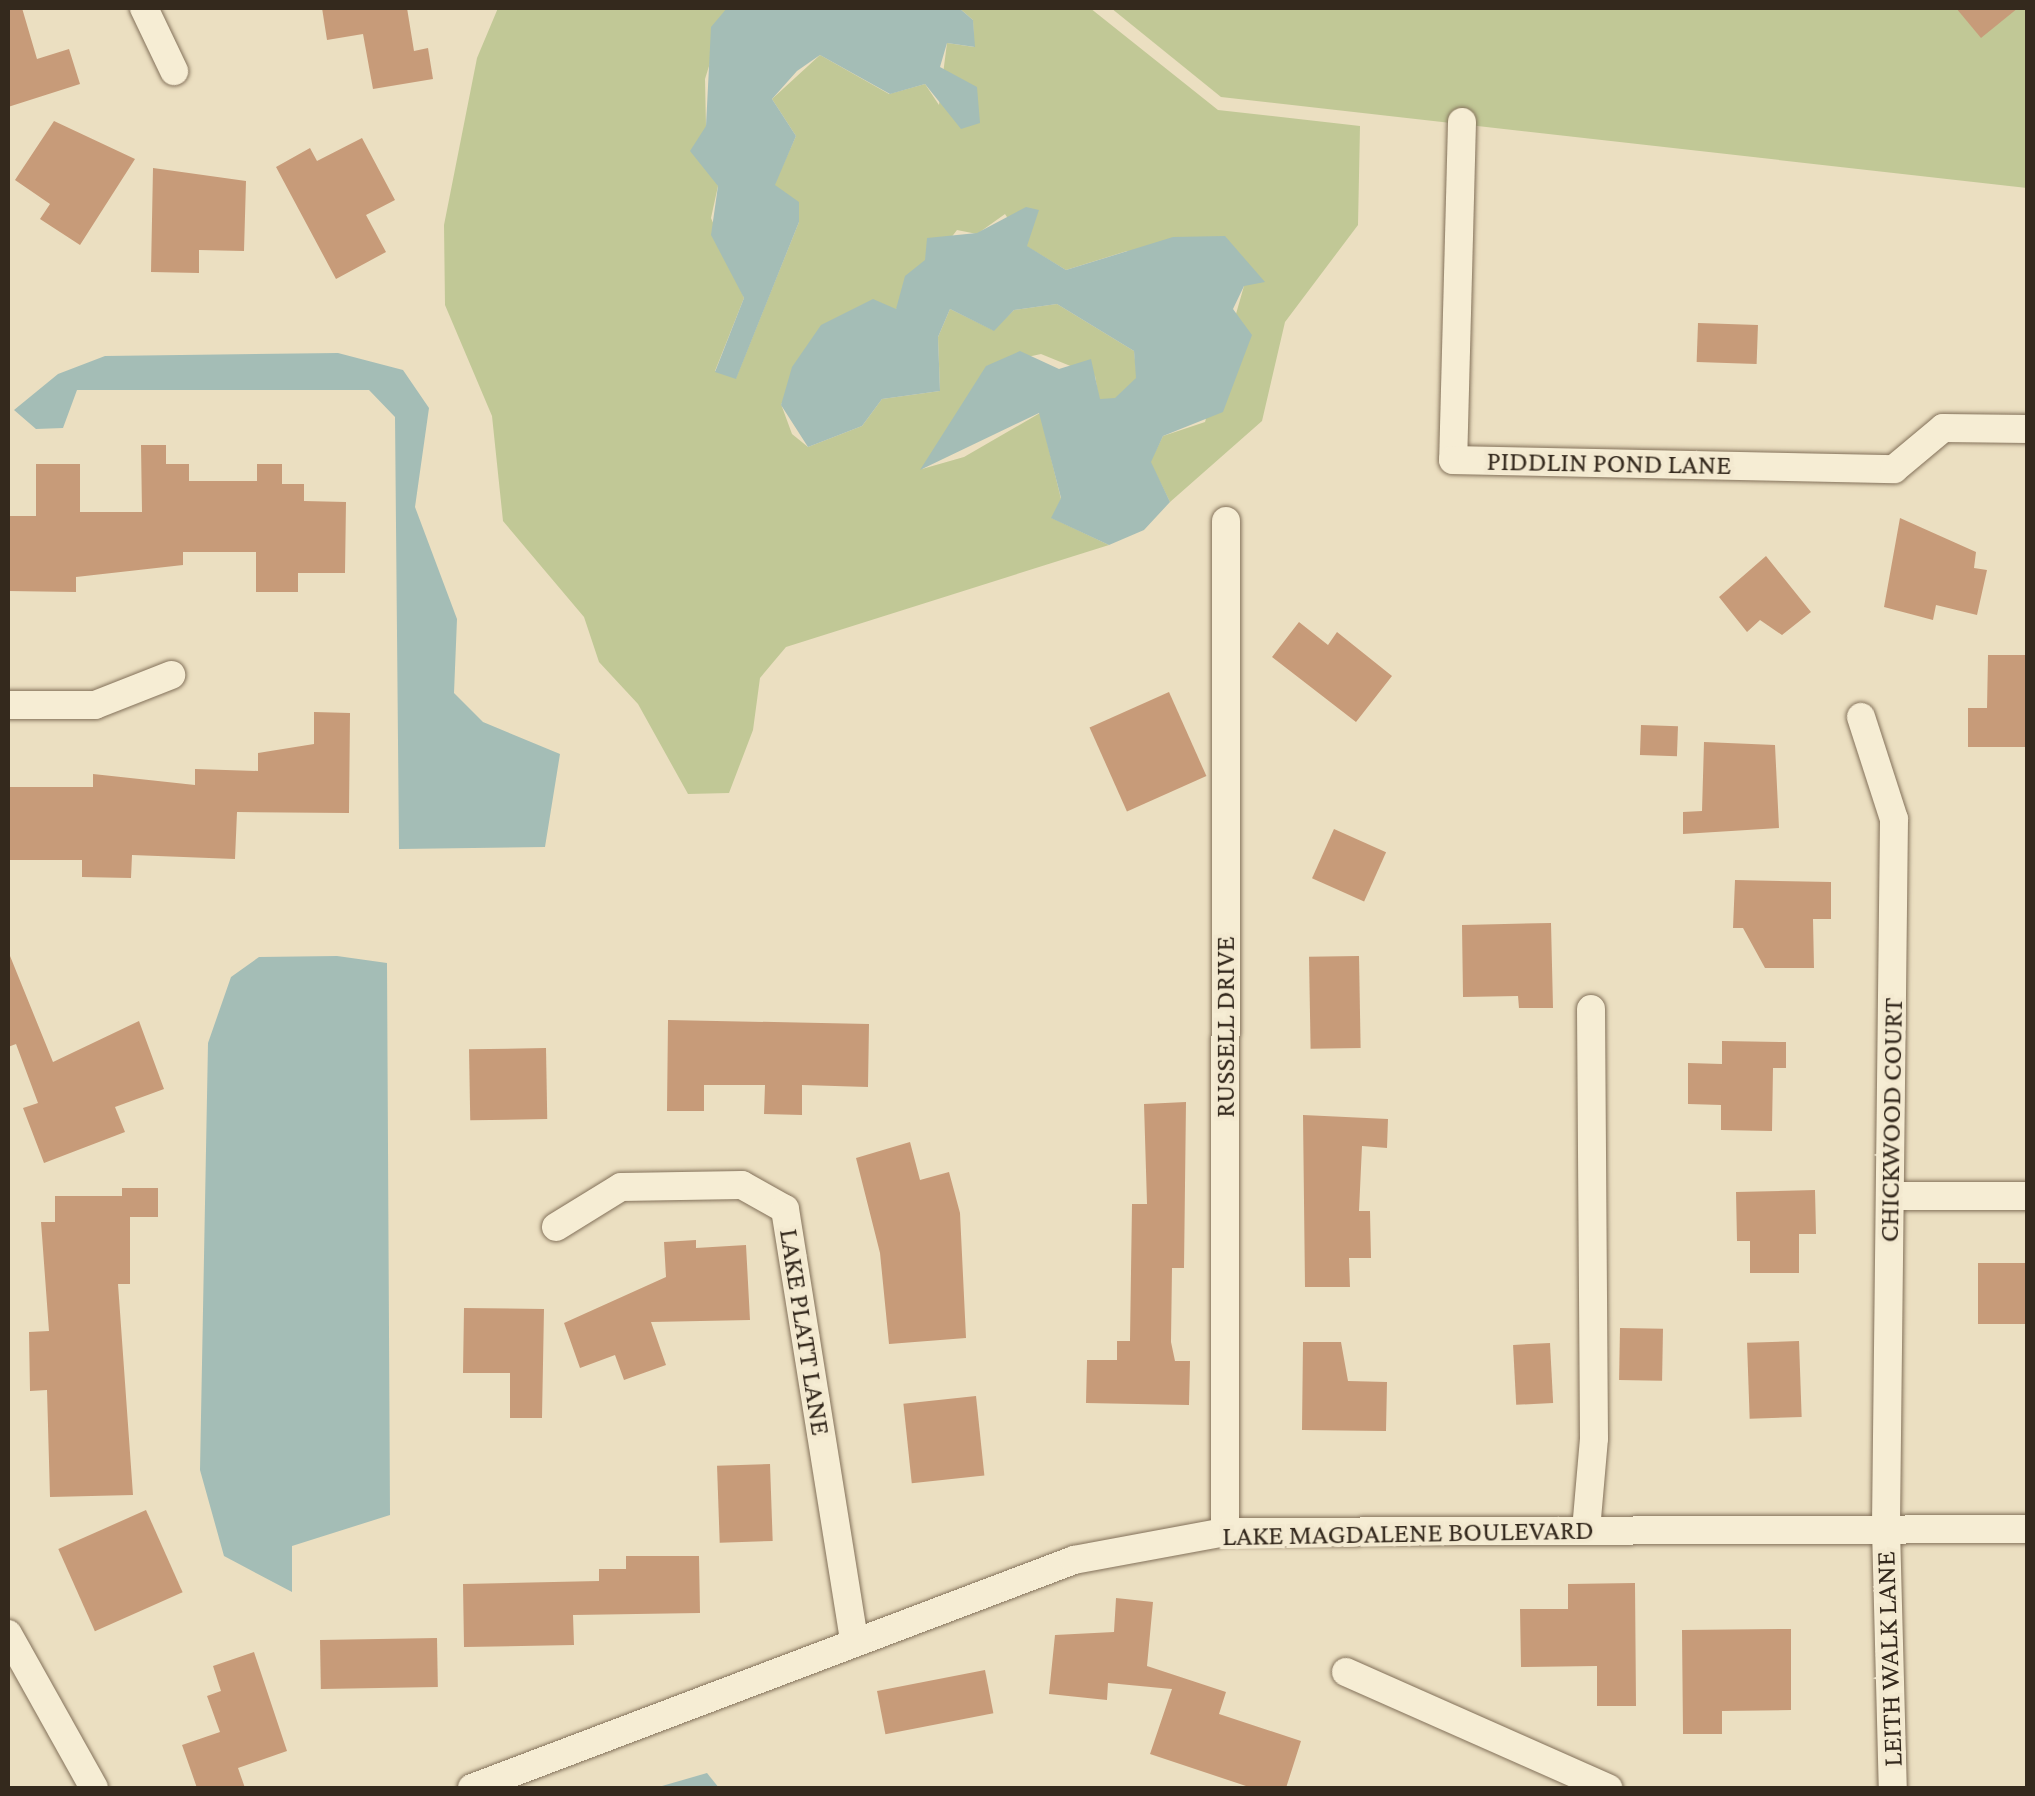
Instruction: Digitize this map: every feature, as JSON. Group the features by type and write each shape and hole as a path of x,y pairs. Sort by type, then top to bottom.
{"street":[{"path":"144,8 174,71"},
{"name":"PIDDLIN POND LANE","path":"1462,122 1453,460 1894,469 1943,428 2028,429"},
{"name":"RUSSELL DRIVE","path":"1225,1532 1226,521"},
{"path":"8,705 95,705 171,674"},
{"name":"CHICKWOOD COURT","path":"1861,717 1894,819 1886,1529"},
{"path":"1586,1530 1594,1438 1591,1009"},
{"name":"LAKE PLATT LANE","path":"556,1227 621,1187 742,1184 785,1209 854,1640"},
{"path":"1890,1196 2028,1196"},
{"name":"LEITH WALK LANE","path":"1886,1529 1893,1788"},
{"name":"LAKE MAGDALENE BOULEVARD","path":"472,1788 854,1640 1074,1560 1225,1532 2028,1529"},
{"path":"8,1634 94,1788"},
{"path":"1346,1672 1608,1788"}],"green space":[{"path":"498,8 727,8 705,79 706,126 718,186 711,218 744,298 715,371 736,378 799,222 774,185 796,136 772,99 820,55 889,94 925,84 939,105 947,43 974,47 973,20 959,8 1090,8 1218,110 1360,126 1358,225 1285,322 1262,421 1170,502 1150,462 1163,436 1205,422 1244,286 1127,251 1066,270 1026,246 1005,214 977,234 957,230 896,309 781,404 792,434 808,447 862,426 882,399 940,391 938,337 950,309 993,330 1014,310 1057,304 1134,351 1137,378 1115,399 1099,399 1095,376 1041,354 987,366 922,469 964,457 1040,413 1061,499 1052,518 1109,545 786,647 760,678 753,730 729,793 688,794 638,704 599,662 584,617 503,521 492,416 445,305 444,225 477,58"},
{"path":"1111,8 2027,8 2027,188 1221,97"}],"water":[{"path":"727,8 959,8 973,20 975,47 947,43 940,67 977,87 980,123 961,129 925,84 890,94 820,55 797,71 772,99 796,136 775,185 799,202 799,222 736,379 715,372 744,298 711,235 718,186 690,151 706,126 711,27"},
{"path":"1026,207 1039,210 1027,246 1066,270 1173,237 1225,236 1265,282 1244,286 1233,309 1252,335 1223,412 1163,436 1151,462 1170,502 1144,530 1109,545 1051,518 1061,498 1039,413 920,470 986,366 1020,351 1059,369 1091,359 1100,399 1115,398 1136,378 1134,351 1057,304 1014,310 994,331 950,309 938,337 940,391 882,399 862,426 808,447 781,405 792,367 821,325 873,299 896,309 905,276 925,260 927,238 977,233"},
{"path":"338,353 403,370 429,408 415,507 457,619 454,693 483,722 560,754 545,847 399,849 395,417 369,390 77,390 63,428 36,429 14,410 58,374 105,356"},
{"path":"337,956 387,963 390,1515 292,1546 292,1592 224,1556 200,1470 208,1043 231,977 259,957"},
{"path":"707,1773 719,1788 660,1788 662,1786"}],"building":[{"path":"8,8 22,8 37,59 69,49 80,84 8,107"},
{"path":"322,8 407,8 414,51 428,48 433,79 373,89 363,34 327,40"},
{"path":"1956,8 2018,8 1981,38"},
{"path":"54,121 135,159 80,245 40,219 50,204 15,180"},
{"path":"362,138 395,200 366,215 386,252 336,279 276,167 310,148 317,161"},
{"path":"153,168 246,181 244,251 199,250 199,273 151,272"},
{"path":"1698,323 1758,325 1757,364 1697,362"},
{"path":"141,445 166,445 166,464 189,464 189,481 257,481 257,464 282,464 282,484 304,484 304,501 346,502 345,573 298,573 298,592 256,592 256,552 183,552 183,565 76,577 76,592 8,591 8,516 36,516 36,464 80,464 80,512 142,512"},
{"path":"1900,518 1976,552 1974,568 1987,570 1977,615 1936,605 1933,620 1884,607"},
{"path":"1766,556 1811,612 1782,635 1760,620 1747,632 1719,597"},
{"path":"1299,622 1328,645 1337,632 1392,676 1356,722 1272,657"},
{"path":"1988,655 2028,655 2028,747 1968,747 1968,708 1987,708"},
{"path":"1169,692 1206,776 1127,811 1090,727"},
{"path":"314,712 350,713 349,813 237,812 235,859 132,855 131,878 82,877 82,860 8,860 8,787 93,787 93,774 195,785 195,769 258,771 258,753 314,744"},
{"path":"1641,725 1678,726 1677,756 1640,755"},
{"path":"1704,742 1775,745 1779,828 1683,834 1683,812 1702,811"},
{"path":"1334,829 1386,852 1364,902 1312,878"},
{"path":"1735,880 1831,882 1831,919 1813,919 1814,968 1765,968 1743,928 1733,928"},
{"path":"1551,923 1553,1008 1519,1008 1518,996 1463,997 1462,925"},
{"path":"8,951 53,1062 139,1021 164,1089 115,1107 125,1132 44,1163 23,1108 38,1103 16,1044 8,1047"},
{"path":"1359,956 1361,1048 1311,1049 1309,957"},
{"path":"668,1020 869,1024 868,1087 802,1085 802,1115 764,1114 765,1085 704,1085 704,1111 667,1111"},
{"path":"1722,1041 1786,1042 1786,1068 1773,1068 1772,1131 1721,1130 1721,1105 1688,1104 1688,1063 1722,1064"},
{"path":"546,1048 547,1119 470,1120 469,1049"},
{"path":"1186,1102 1184,1268 1172,1268 1171,1342 1175,1361 1190,1361 1189,1405 1086,1403 1087,1360 1117,1360 1117,1341 1130,1341 1132,1204 1147,1204 1144,1104"},
{"path":"1303,1115 1388,1119 1387,1148 1362,1146 1359,1211 1370,1211 1371,1258 1349,1258 1350,1287 1305,1287"},
{"path":"910,1142 920,1180 949,1172 960,1213 966,1338 889,1344 880,1253 856,1158"},
{"path":"122,1188 158,1188 158,1217 130,1217 130,1284 118,1284 133,1495 50,1497 47,1390 30,1391 29,1332 49,1331 41,1222 55,1222 55,1196 122,1196"},
{"path":"1815,1190 1816,1234 1799,1234 1799,1273 1750,1273 1750,1241 1737,1241 1736,1192"},
{"path":"696,1240 696,1248 746,1245 750,1320 651,1322 666,1365 624,1380 615,1355 580,1368 564,1323 666,1277 664,1242"},
{"path":"1978,1263 2028,1263 2028,1324 1978,1324"},
{"path":"464,1308 544,1309 542,1418 510,1418 510,1373 463,1373"},
{"path":"1620,1328 1663,1329 1662,1381 1619,1380"},
{"path":"1799,1341 1802,1417 1750,1419 1747,1343"},
{"path":"1303,1342 1341,1342 1348,1381 1387,1382 1386,1431 1302,1430"},
{"path":"1550,1343 1553,1403 1516,1405 1513,1345"},
{"path":"976,1396 984,1476 912,1483 903,1404"},
{"path":"770,1464 773,1541 720,1543 717,1466"},
{"path":"146,1510 183,1592 95,1631 58,1549"},
{"path":"626,1556 699,1556 700,1613 573,1615 574,1645 464,1647 463,1584 599,1581 599,1569 626,1569"},
{"path":"1635,1583 1636,1706 1597,1706 1597,1666 1521,1667 1520,1609 1568,1609 1568,1584"},
{"path":"1116,1598 1153,1602 1147,1666 1226,1692 1219,1714 1301,1741 1286,1788 1252,1788 1150,1754 1172,1689 1108,1683 1107,1700 1049,1694 1055,1635 1114,1632"},
{"path":"1791,1629 1791,1710 1722,1711 1722,1734 1683,1734 1682,1630"},
{"path":"437,1638 438,1687 321,1689 320,1640"},
{"path":"254,1652 287,1751 238,1768 245,1788 197,1788 182,1745 220,1732 207,1696 221,1691 213,1666"},
{"path":"985,1670 993,1713 885,1734 877,1691"}]}
